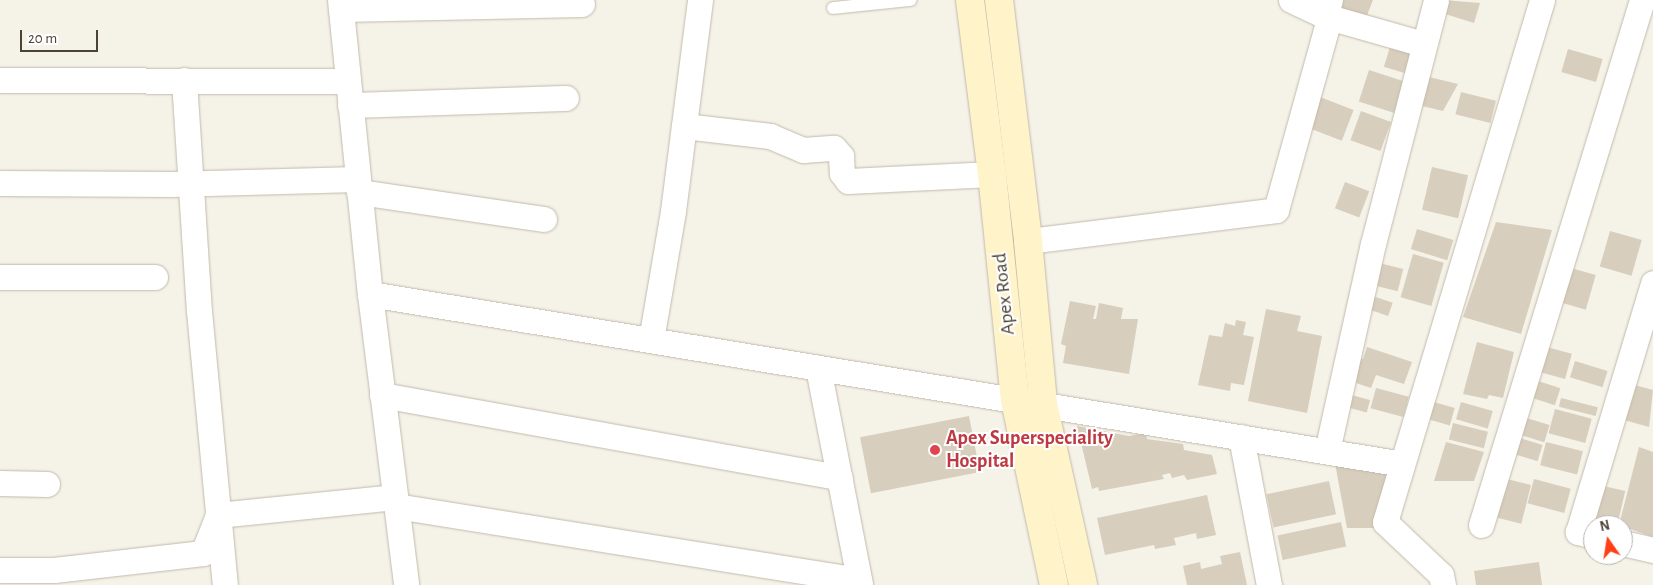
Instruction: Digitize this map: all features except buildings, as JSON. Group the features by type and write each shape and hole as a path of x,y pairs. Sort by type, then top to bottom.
{"street":[{"path":"651,340 684,126 700,0"},
{"name":"Apex Road","path":"970,0 992,174 1015,400 1054,585"},
{"name":"Apex Road","path":"999,0 1028,241 1043,404 1083,585"},
{"path":"1290,0 1327,8 1423,44"},
{"path":"1326,451 1373,244 1423,44 1436,0"},
{"path":"1443,585 1441,576 1385,522 1542,0"},
{"path":"1481,525 1642,0"},
{"path":"406,585 370,294 340,5 582,4"},
{"path":"1028,241 1276,210 1328,22 1327,8"},
{"path":"0,80 184,80 349,93 566,98"},
{"path":"184,80 190,184 225,585"},
{"path":"684,126 770,136 803,150 834,148 840,156 842,173 848,181 992,174"},
{"path":"0,183 358,186 544,219"},
{"path":"0,277 155,277"},
{"path":"1583,515 1653,283"},
{"path":"370,294 1402,464"},
{"path":"218,515 395,502 860,582 818,368"},
{"path":"382,395 840,477"},
{"path":"1241,437 1269,585"},
{"path":"0,482 47,484"},
{"path":"0,570 54,570 203,553 218,515"},
{"path":"1583,515 1578,532 1583,533"},
{"path":"1633,545 1653,550"}],"lane":[{"path":"834,8 911,0"}],"place":[{"name":"Apex Superspeciality Hospital","path":"935,450"}]}
